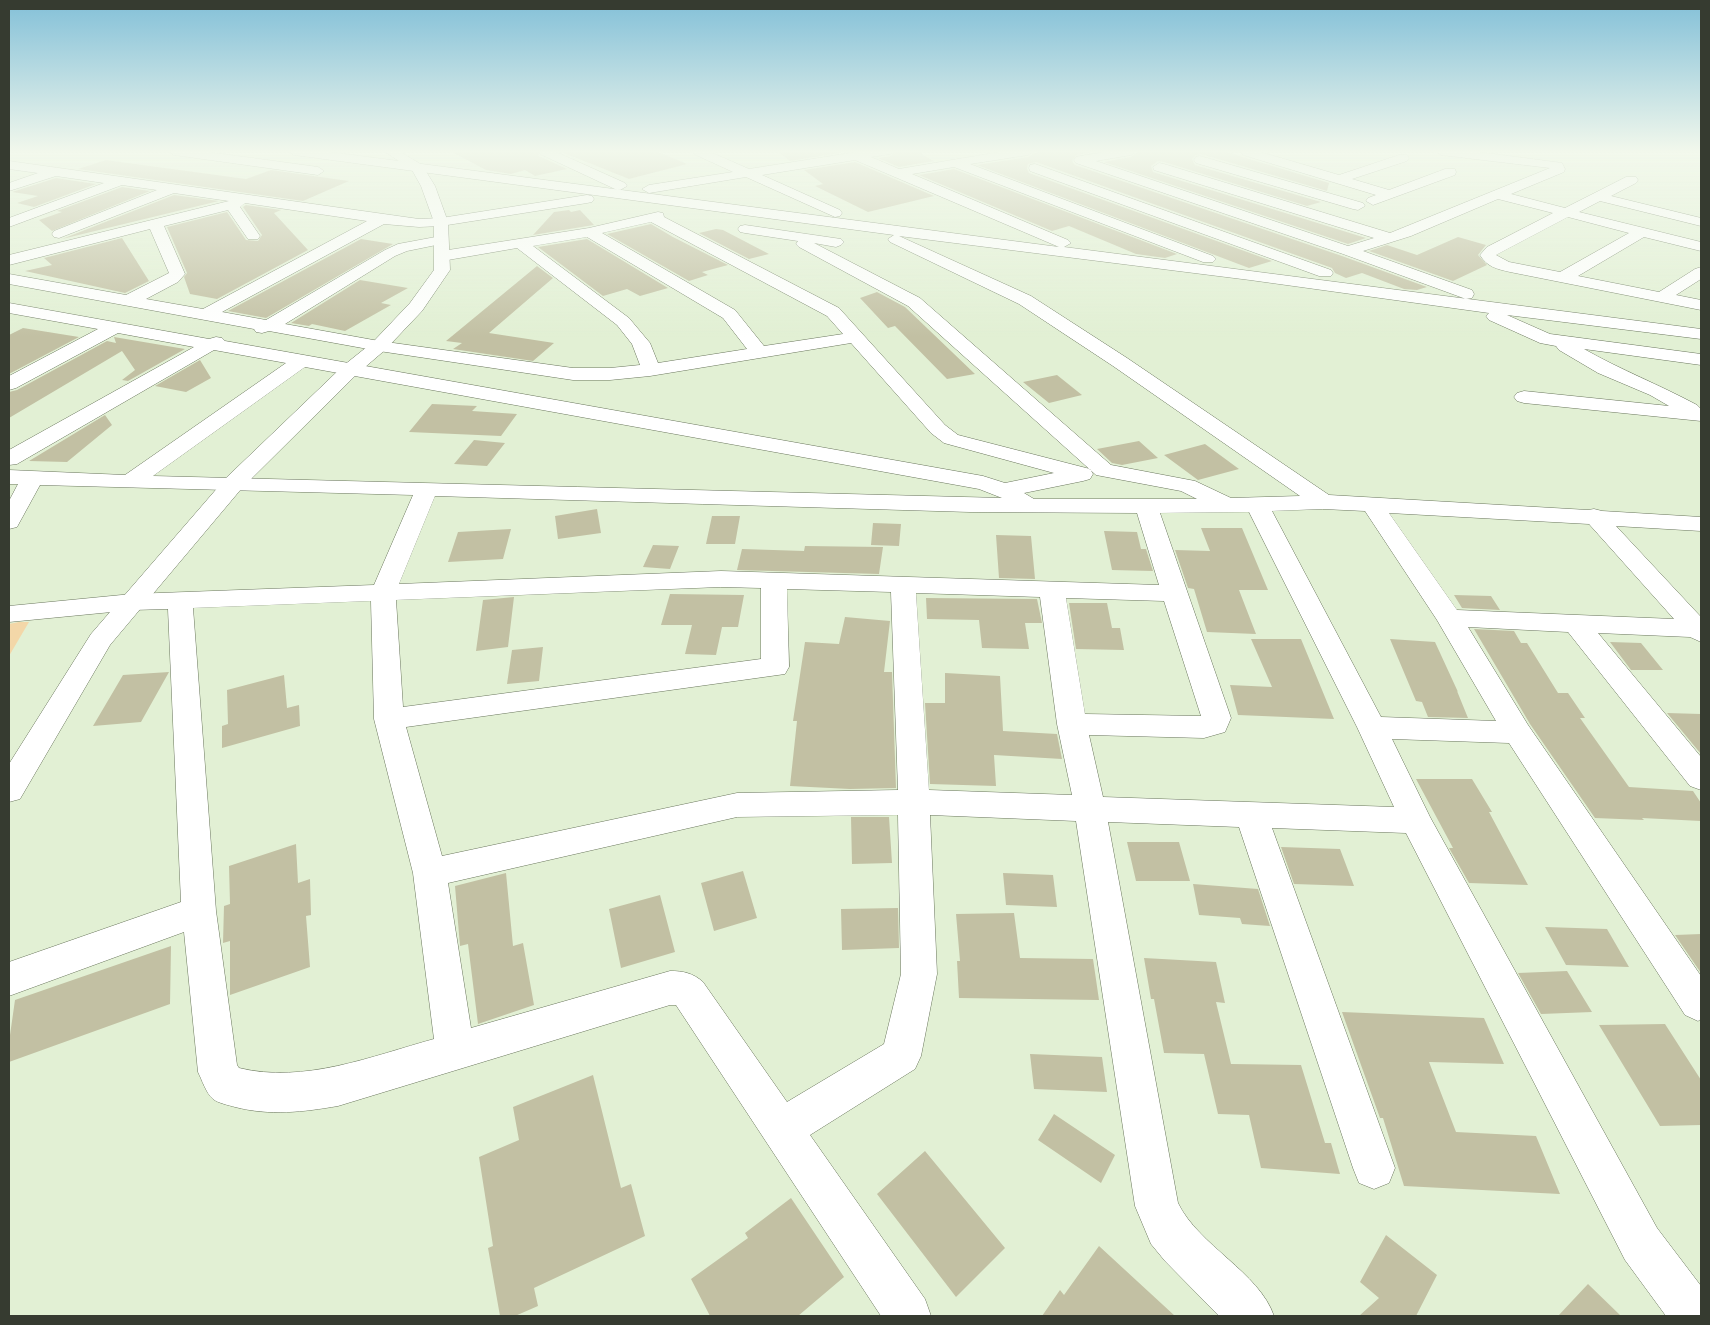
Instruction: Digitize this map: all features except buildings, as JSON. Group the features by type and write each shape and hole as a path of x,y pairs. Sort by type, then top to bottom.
{"street":[{"path":"9,223 36,213"},
{"path":"9,255 113,213"},
{"path":"9,260 202,213"},
{"path":"243,213 253,236"},
{"path":"322,213 382,220 441,222 499,213"},
{"path":"9,790 100,640 132,602 234,483 350,370 379,346 416,307 442,270 441,222 438,213"},
{"path":"627,213 696,222"},
{"path":"766,213 1701,334"},
{"path":"834,213 924,252 1025,300 1120,362 1323,502"},
{"path":"992,213 1094,256"},
{"path":"1084,213 1250,275"},
{"path":"1157,213 1377,292"},
{"path":"1234,213 1462,292 1482,307 1532,334 1555,340 1701,359"},
{"path":"1305,213 1390,238"},
{"path":"1325,219 1341,213"},
{"path":"1348,251 1390,238 1455,213"},
{"path":"1701,247 1567,213 1492,250 1488,255 1493,262 1510,267 1701,305"},
{"path":"1664,213 1701,222"},
{"path":"9,459 210,344 270,325 402,247 442,248 521,244 589,232 656,217 833,312 938,429 951,439 968,446 1082,474"},
{"path":"206,314 382,220"},
{"path":"1517,220 1540,227"},
{"path":"70,318 124,299 172,279 177,274 156,225"},
{"path":"733,228 847,243"},
{"path":"589,232 724,310 734,318 759,352"},
{"path":"1542,288 1642,232"},
{"path":"790,236 914,302 1104,470"},
{"path":"521,244 623,321 641,344 648,357 650,370"},
{"path":"886,248 924,252"},
{"path":"1662,298 1701,272"},
{"path":"9,279 379,346 573,374 610,374 650,370 856,337"},
{"path":"1512,311 1527,300"},
{"path":"9,308 983,483 1004,490 1029,505"},
{"path":"17,326 42,313"},
{"path":"9,384 116,327"},
{"path":"1555,340 1605,369 1658,391 1701,415"},
{"path":"130,482 301,361"},
{"path":"1524,397 1701,415"},
{"path":"1004,490 1104,470 1187,486 1230,505"},
{"path":"9,477 970,505 1146,506 1323,502 1594,516 1701,524"},
{"path":"9,522 32,478"},
{"path":"427,489 383,592 389,719 430,873 455,1052"},
{"path":"1372,504 1449,618 1518,733 1698,1003"},
{"path":"1256,505 1372,727 1416,821 1641,1244 1695,1316"},
{"path":"1072,724 1204,727 1216,724 1216,718 1173,593 1146,506"},
{"path":"1594,516 1700,631"},
{"path":"9,614 132,602 721,579 1173,593"},
{"path":"389,719 775,667 774,580"},
{"path":"782,1128 901,1056 919,974 914,802 903,584"},
{"path":"1052,589 1072,724 1090,808 1157,1206 1167,1228 1181,1245 1251,1316"},
{"path":"180,600 199,911 218,1072 228,1085 251,1091 309,1091 338,1086 670,988 682,988 690,994 782,1128 889,1291 908,1316"},
{"path":"1449,618 1700,631"},
{"path":"1576,624 1701,778"},
{"path":"1372,727 1518,733"},
{"path":"430,873 736,805 914,802 1416,821"},
{"path":"1251,814 1374,1168"},
{"path":"9,979 199,911"}],"shaded area":[{"path":"29,622 9,656 9,624"}]}
